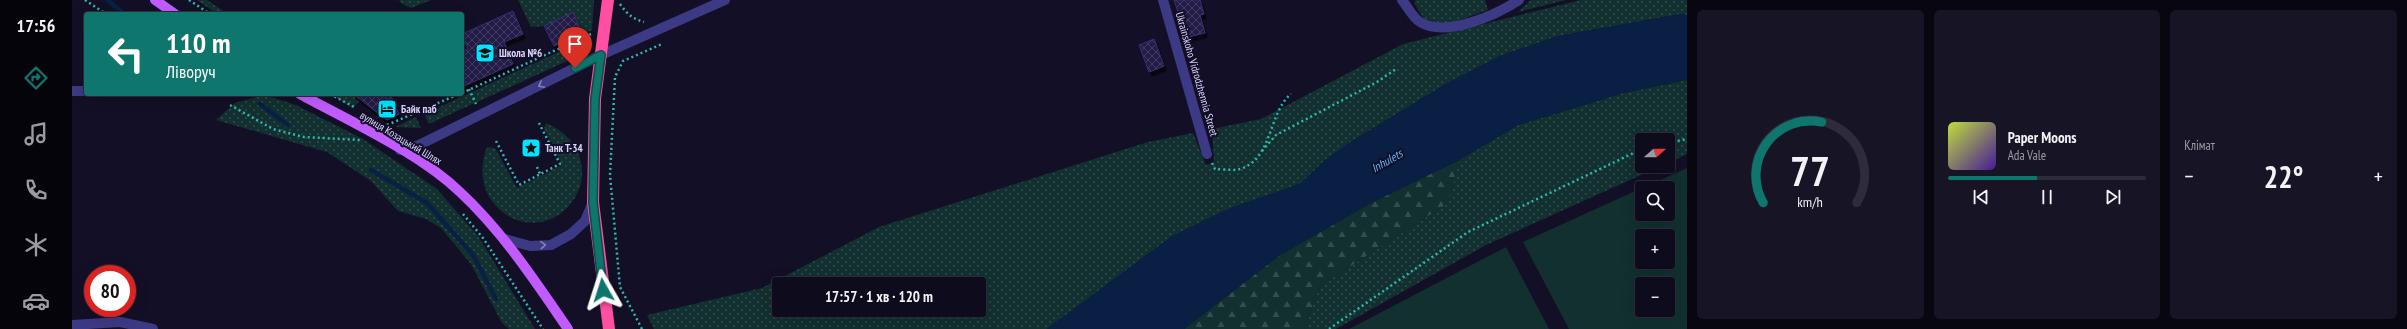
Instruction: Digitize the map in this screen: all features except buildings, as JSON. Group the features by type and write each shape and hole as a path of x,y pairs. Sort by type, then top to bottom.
{"highway":[{"path":"608,0 595,99 593,202 609,329"}],"main road":[{"path":"155,0 172,12"},
{"name":"вулиця Козацький Шлях","path":"304,96 429,167 459,191 505,239 568,329"}],"street":[{"path":"400,150 419,145 601,55 725,0"},
{"name":"Ukrainskoho Vidrodzhennia Street","path":"1163,0 1207,154"},
{"path":"1402,0 1420,22 1448,29 1500,12 1519,0"},
{"path":"72,91 84,91"},
{"path":"505,239 530,246 551,245 571,234 585,221 593,202"},
{"path":"72,325 120,322 152,329"}],"path":[{"path":"86,0 103,12"},
{"path":"189,0 207,12"},
{"path":"620,4 625,12 634,19 646,23"},
{"path":"464,92 594,32"},
{"path":"642,329 620,287 610,175 615,77 623,61 662,44"},
{"path":"1207,154 1215,169 1238,170 1248,165 1276,135 1377,82 1396,69"},
{"path":"469,89 476,104"},
{"path":"1262,151 1283,100 1291,94"},
{"path":"334,96 358,109"},
{"path":"383,123 388,126 455,96"},
{"path":"230,105 273,129 304,137 367,140"},
{"path":"496,141 519,185 560,164 539,123"},
{"path":"1675,142 1687,139"},
{"path":"1329,329 1468,232 1635,153"},
{"path":"537,167 540,174"},
{"path":"459,209 483,238 543,329"}],"green space":[{"path":"197,0 207,0 225,12 214,12"},
{"path":"399,0 431,0 411,8 401,3"},
{"path":"518,0 594,0 592,30 582,34 573,13 544,26 531,27"},
{"path":"1416,0 1485,0 1488,10 1446,25 1424,19 1414,3"},
{"path":"1531,0 1566,0 1518,12"},
{"path":"1581,0 1687,0 1687,15 1681,14 1558,36 1500,56 1446,84 1349,143 1324,161 1300,184 1228,209 1171,237 1047,329 654,329 647,315 762,288 772,283 772,317 986,317 986,277 783,277 879,227 1148,142 1193,133 1206,165 1214,162 1212,129 1261,119 1403,44"},
{"path":"563,50 567,61 429,124 424,114"},
{"path":"1687,80 1687,154 1675,160 1675,133 1635,133 1635,173 1645,173 1486,245 1336,329 1304,329 1320,286 1448,203 1459,160 1518,125 1623,93"},
{"path":"260,96 267,96 296,105 363,139 437,189 478,236 535,329 509,329 502,323 471,264 441,228 426,219 398,211 371,181 327,152 216,120 235,103"},
{"path":"334,96 352,96 360,101 352,108"},
{"path":"416,117 421,128 395,127"},
{"path":"546,123 564,134 576,149 582,167 581,181 574,199 560,214 543,222 525,222 509,216 495,205 486,189 482,169 487,147 495,148 517,188 562,165 544,128"},
{"path":"1459,160 1448,203 1320,286 1304,329 1184,329 1280,255 1371,203"},
{"path":"1687,168 1687,329 1569,329 1523,242 1635,191 1635,221 1675,221 1675,181 1658,181"},
{"path":"1506,247 1549,329 1349,329"}],"water":[{"name":"Inhulets","path":"1681,14 1687,15 1687,80 1623,93 1518,125 1459,160 1371,203 1280,255 1184,329 1047,329 1171,237 1228,209 1300,184 1324,161 1349,143 1446,84 1500,56 1558,36"}],"waterway":[{"path":"107,0 122,12"},
{"path":"260,104 288,125"},
{"path":"371,170 427,203 473,255 496,299"}],"place":[{"name":"Школа №6","path":"485,53"},
{"name":"Байк паб","path":"387,109"},
{"name":"Танк Т-34","path":"531,148"}],"route":[{"path":"575,68 601,55 595,99 593,202 603,290"}]}
